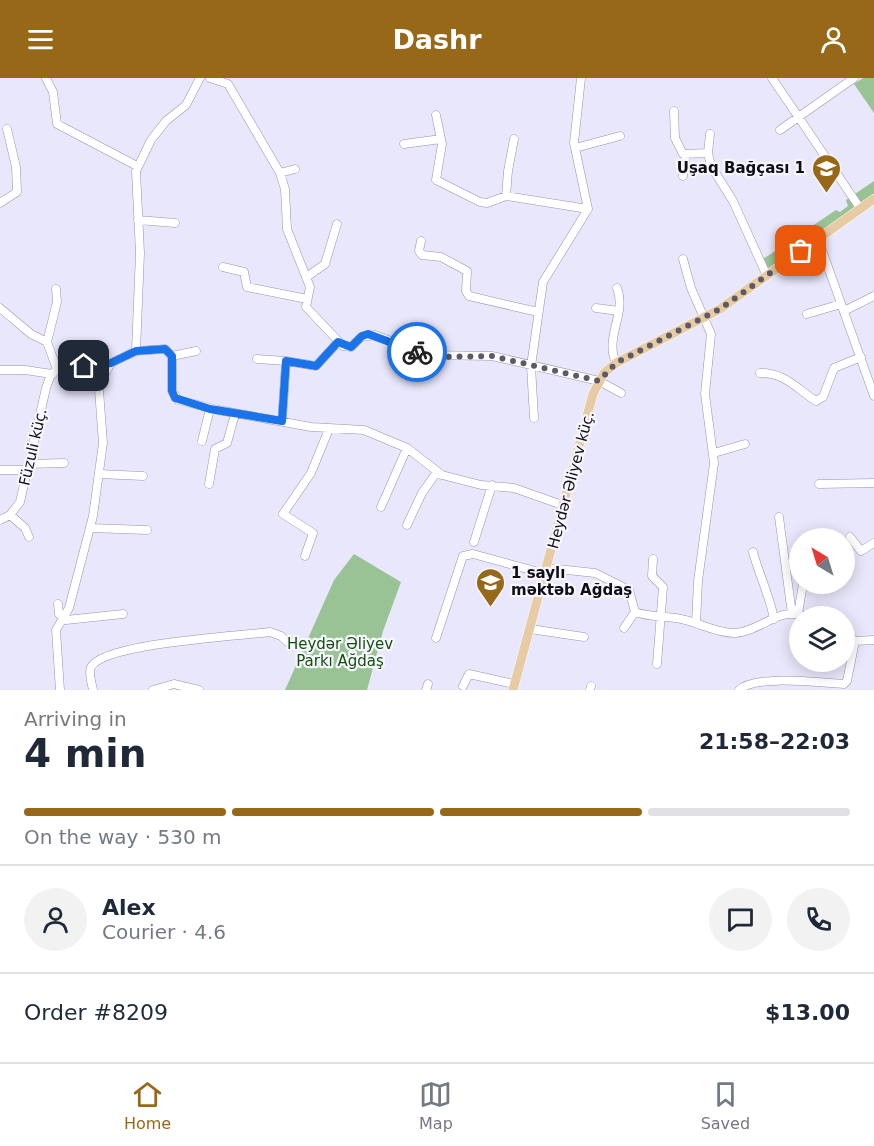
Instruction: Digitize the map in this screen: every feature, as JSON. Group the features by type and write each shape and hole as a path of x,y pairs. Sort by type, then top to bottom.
{"main road":[{"name":"Heydər Əliyev küç.","path":"513,687 599,381 616,363 705,317 767,276 874,199"}],"street":[{"path":"46,78 53,92 57,124 136,166"},
{"path":"136,351 140,253 134,179 136,166 159,129 190,100 200,78"},
{"path":"210,78 228,84 280,173 285,189 287,229 308,276 310,291 307,299 308,311 338,342 351,347 362,336 375,335 427,355 492,356 599,381 621,393"},
{"path":"534,418 531,366 538,312 547,273 588,208 574,133 581,78"},
{"path":"773,78 861,208"},
{"path":"780,130 854,78"},
{"path":"674,111 675,138 686,155 683,176"},
{"path":"436,115 441,139 441,153 435,174 436,180 480,202 487,203 506,196 588,208"},
{"path":"0,203 16,192 16,167 7,129"},
{"path":"710,134 708,153 711,166 733,201 767,276"},
{"path":"575,148 620,136"},
{"path":"404,144 441,139"},
{"path":"506,196 514,139"},
{"path":"686,155 708,153"},
{"path":"280,173 295,169"},
{"path":"138,220 175,223"},
{"path":"308,276 325,264 337,224"},
{"path":"818,239 874,396"},
{"path":"421,241 419,251 422,255 441,257 467,271 466,291 469,296 538,312"},
{"path":"683,259 711,334 705,382 705,411 714,453 698,581 696,623"},
{"path":"223,267 244,272 247,287 307,299"},
{"path":"616,363 612,344 621,297 617,288"},
{"path":"54,371 46,342 57,302 56,289"},
{"path":"807,314 843,307 874,296"},
{"path":"0,308 31,334 46,342"},
{"path":"596,308 619,311"},
{"path":"257,359 316,366 338,342"},
{"path":"0,370 54,371 111,363 136,351 165,349 172,356 172,391 175,398 235,414 329,429 364,430 407,448 437,472 471,483 514,488 565,506"},
{"path":"172,356 196,351"},
{"path":"760,373 770,372 788,380 816,401 823,397 834,369 861,357"},
{"path":"282,421 286,361"},
{"path":"60,690 56,630 61,618 69,608 90,528 99,474 103,425 99,390 111,363"},
{"name":"Füzuli küç.","path":"10,515 20,502 54,371"},
{"path":"202,441 210,409"},
{"path":"209,484 215,450 227,443 235,414"},
{"path":"306,556 313,532 283,514 311,473 329,429"},
{"path":"714,453 745,444"},
{"path":"381,507 407,448"},
{"path":"0,470 64,463"},
{"path":"408,525 422,493 437,472"},
{"path":"99,474 143,476"},
{"path":"819,484 874,483"},
{"path":"474,542 492,485"},
{"path":"0,520 10,515 25,528 28,537"},
{"path":"779,517 797,606"},
{"path":"90,528 147,530"},
{"path":"855,543 861,551 874,543"},
{"path":"753,552 762,585 771,603 774,619"},
{"path":"436,638 463,556 473,554 547,571 602,574 628,590 635,612"},
{"path":"653,559 652,576 663,587 663,616 656,648 657,664"},
{"path":"58,604 61,618"},
{"path":"635,612 696,623 723,632 739,632 774,619 789,617"},
{"path":"624,628 635,612"},
{"path":"61,618 70,621 123,614"},
{"path":"530,629 584,637"},
{"path":"93,690 90,670 92,666 106,657 136,648 270,632 281,636 292,646"},
{"path":"855,641 874,640"},
{"path":"739,690 743,687 769,682 844,684 849,672"},
{"path":"463,686 469,674 513,687"},
{"path":"153,690 174,684 199,690"}],"green space":[{"path":"863,78 874,78 874,113 854,84"},
{"path":"874,181 874,194 768,271 763,259 836,210 840,212 848,206 846,200"},
{"name":"Heydər Əliyev Parkı Ağdaş","path":"354,554 401,582 383,631 367,690 285,690 334,580"}],"way so far":[{"path":"417,352 436,357 492,356 599,381 604,373 616,363 720,309 801,251"}],"place":[{"name":"Uşaq Bağçası 1","path":"826,194"},
{"name":"1 saylı məktəb Ağdaş","path":"490,608"}],"route":[{"path":"84,366 116,362 136,351 165,349 171,353 173,359 172,391 178,400 210,409 282,421 286,361 316,366 338,342 342,346 351,347 358,339 368,334 417,352"}]}
